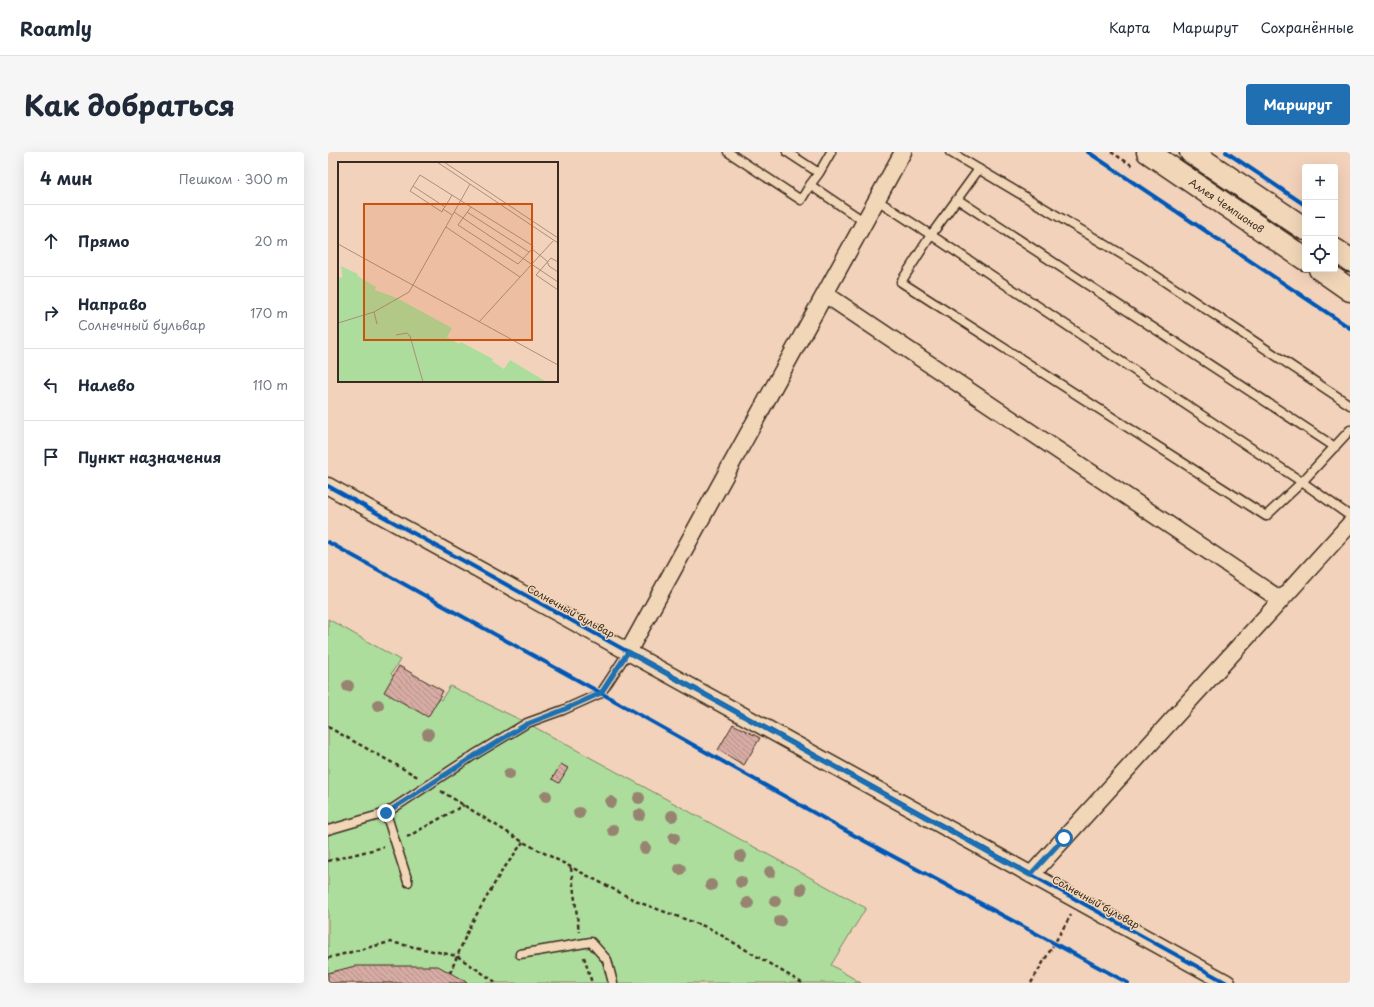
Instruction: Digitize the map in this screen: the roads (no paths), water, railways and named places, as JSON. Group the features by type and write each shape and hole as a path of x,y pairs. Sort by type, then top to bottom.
{"main road":[{"name":"Аллея Чемпионов","path":"1148,152 1302,257"},
{"path":"1191,152 1302,227"},
{"path":"1338,252 1350,260"},
{"path":"1324,272 1350,290"}],"street":[{"path":"628,652 903,152"},
{"path":"825,294 1281,600"},
{"name":"Солнечный бульвар","path":"328,486 1078,902 1227,983"},
{"path":"1030,875 1350,524"}],"lane":[{"path":"728,152 801,200 831,152"},
{"path":"787,152 819,173"},
{"path":"950,152 1138,264 1350,405"},
{"path":"979,169 930,235 901,282 1266,516 1302,482 1350,430"},
{"path":"810,185 864,222"},
{"path":"957,199 1334,447"},
{"path":"877,200 1302,482 1350,516"},
{"path":"328,830 386,813 527,724 601,693 628,652"},
{"path":"386,813 408,882"},
{"path":"520,954 591,942 607,960 613,983"}]}
